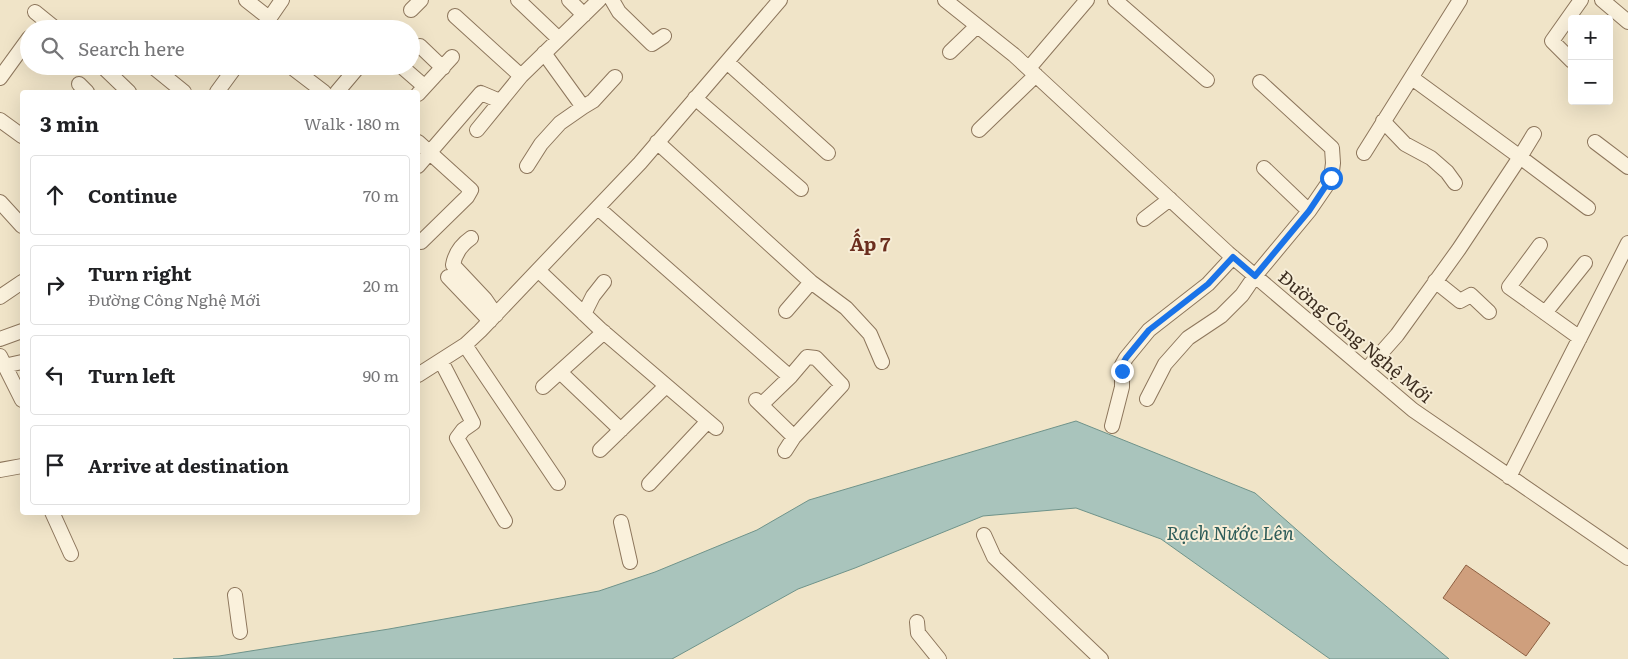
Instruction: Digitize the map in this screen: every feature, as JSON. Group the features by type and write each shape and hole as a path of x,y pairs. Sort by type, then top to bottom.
{"street":[{"path":"246,0 263,20"},
{"path":"268,20 282,0"},
{"path":"411,10 421,0"},
{"path":"518,0 559,39"},
{"path":"569,0 584,15"},
{"path":"477,130 520,76 599,0"},
{"path":"612,0 619,12 652,44 664,36"},
{"path":"420,374 466,345 493,318 658,142 780,0"},
{"name":"Đường Công Nghệ Mới","path":"945,0 1014,54 1233,257 1413,410 1628,558"},
{"path":"979,130 1032,72 1087,0"},
{"path":"1116,0 1206,80"},
{"path":"1364,153 1460,0"},
{"path":"1571,60 1552,41 1581,0"},
{"path":"1602,0 1628,22"},
{"path":"455,16 520,76"},
{"path":"950,52 977,26"},
{"path":"408,75 421,90 447,63 420,46"},
{"path":"0,78 20,50"},
{"path":"544,53 583,106"},
{"path":"727,62 828,153"},
{"path":"111,75 126,90"},
{"path":"163,75 182,90"},
{"path":"219,90 230,75"},
{"path":"302,75 321,90"},
{"path":"339,90 351,75"},
{"path":"527,166 541,144 560,123 593,101 615,77"},
{"path":"1412,78 1588,208"},
{"path":"1147,399 1165,364 1188,338 1221,316 1242,295 1255,276 1309,211 1331,178 1332,148 1260,82"},
{"path":"420,164 482,93 500,102"},
{"path":"695,98 801,189"},
{"path":"0,120 20,135"},
{"path":"1383,122 1405,144 1431,158 1447,172 1455,183"},
{"path":"1366,370 1397,335 1459,249 1534,134"},
{"path":"658,142 811,282 846,308 870,334 882,362"},
{"path":"1595,142 1628,167"},
{"path":"420,144 471,190 467,197 421,242"},
{"path":"1264,168 1309,211"},
{"path":"1144,219 1170,199"},
{"path":"0,202 20,224"},
{"path":"598,208 790,377"},
{"path":"471,238 455,254 454,265 485,299 493,318"},
{"path":"1509,476 1628,244"},
{"path":"1540,245 1509,286 1580,338"},
{"path":"1112,426 1122,387 1122,365 1126,358 1149,330 1208,284 1233,257"},
{"path":"1545,313 1585,263"},
{"path":"538,270 604,332 712,425 649,484"},
{"path":"448,277 493,318"},
{"path":"1435,281 1460,301 1470,295 1489,312"},
{"path":"584,314 593,296 604,282"},
{"path":"786,311 811,282"},
{"path":"0,297 20,283"},
{"path":"0,339 20,332"},
{"path":"544,387 604,332"},
{"path":"466,345 558,482"},
{"path":"785,451 794,437 842,385 816,358 808,357 790,377 759,403 794,437"},
{"path":"20,362 2,361 6,381 20,398"},
{"path":"441,361 474,423 463,430 457,438 505,522"},
{"path":"560,372 620,430"},
{"path":"600,450 666,386"},
{"path":"0,470 20,466"},
{"path":"53,515 71,554"},
{"path":"621,522 630,562"},
{"path":"984,535 994,557 1100,659"},
{"path":"235,601 240,629"},
{"path":"917,622 918,633 939,659"}],"water":[{"name":"Rạch Nước Lên","path":"1076,421 1255,493 1449,659 1330,659 1161,539 1076,508 983,516 798,589 672,659 173,659 219,656 389,629 599,591 655,572 757,530 809,500"}],"building":[{"path":"1466,565 1550,623 1526,656 1443,598"}],"district":[{"name":"Ấp 7","path":"870,243"}],"route":[{"path":"1122,371 1122,365 1126,358 1149,330 1159,320 1208,284 1233,257 1255,276 1309,211 1331,178"}]}
